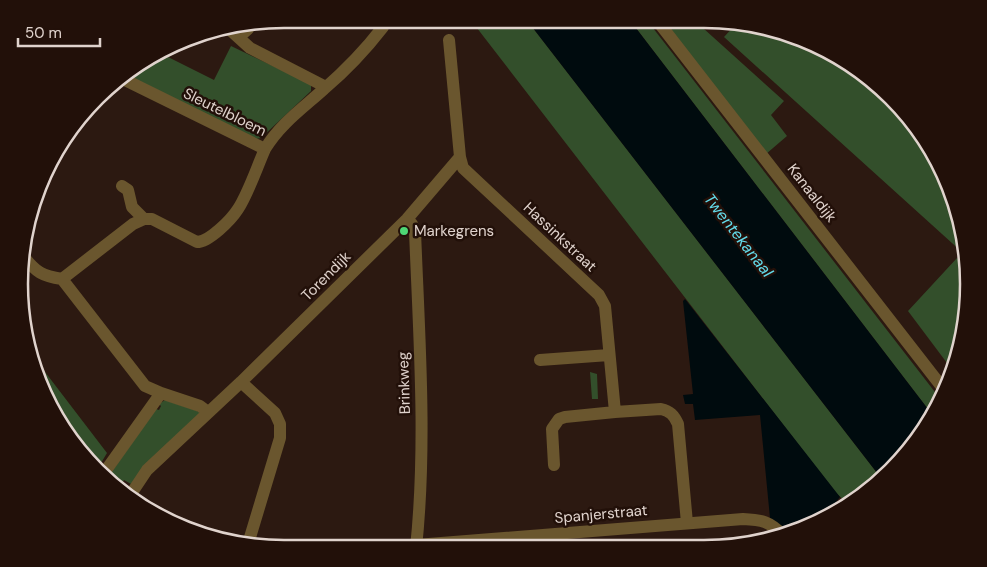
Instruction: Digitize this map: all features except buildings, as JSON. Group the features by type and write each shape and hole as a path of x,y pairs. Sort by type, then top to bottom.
{"street":[{"path":"265,149 283,124 326,87 382,28"},
{"name":"Kanaaldijk","path":"663,28 939,383"},
{"path":"239,38 247,30"},
{"path":"233,32 250,48 326,87"},
{"path":"449,40 460,157"},
{"name":"Sleutelbloem","path":"127,81 265,149 238,210 213,235 202,242 197,242 152,219 144,218"},
{"name":"Torendijk","path":"133,491 147,470 242,382 407,219 460,157"},
{"name":"Hassinkstraat","path":"460,157 463,168 599,295 605,306 615,412"},
{"path":"62,279 133,224 144,218 132,207 128,190 122,186"},
{"name":"Brinkweg","path":"407,219 415,231 422,418 421,480 416,540"},
{"path":"29,261 39,273 62,279 145,386 200,406 208,412"},
{"path":"540,360 609,355"},
{"path":"242,382 275,413 280,424 280,438 250,537"},
{"path":"107,469 161,393"},
{"path":"554,465 552,429 559,420 565,417 615,412 668,411 675,416 678,424 688,523"},
{"name":"Spanjerstraat","path":"487,540 743,519 764,521 777,529"}],"green space":[{"path":"477,28 533,28 877,472 842,498 835,492"},
{"path":"636,28 653,28 935,392 927,408"},
{"path":"669,28 703,28 784,101 771,115 787,136 766,154"},
{"path":"731,29 753,32 801,47 846,71 885,102 907,128 933,170 951,217 957,247 724,37"},
{"path":"231,46 311,84 311,91 261,138 256,139 132,77 166,56 214,80"},
{"path":"957,258 959,267 959,300 955,333 947,363 908,311"},
{"path":"42,367 107,453 101,463 80,439 62,412"},
{"path":"590,372 597,374 598,399 592,399"},
{"path":"165,400 195,410 199,414 131,484 124,480 123,482 111,473 156,409 159,410 161,406 159,404"}],"water":[{"name":"Twentekanaal","path":"533,28 636,28 927,408 907,439 877,472"},
{"path":"685,299 840,497 836,502 817,513 782,527 770,518 760,415 695,420 693,404 685,404 683,395 693,394 683,301"}],"place":[{"name":"Markegrens","path":"404,231"}]}
